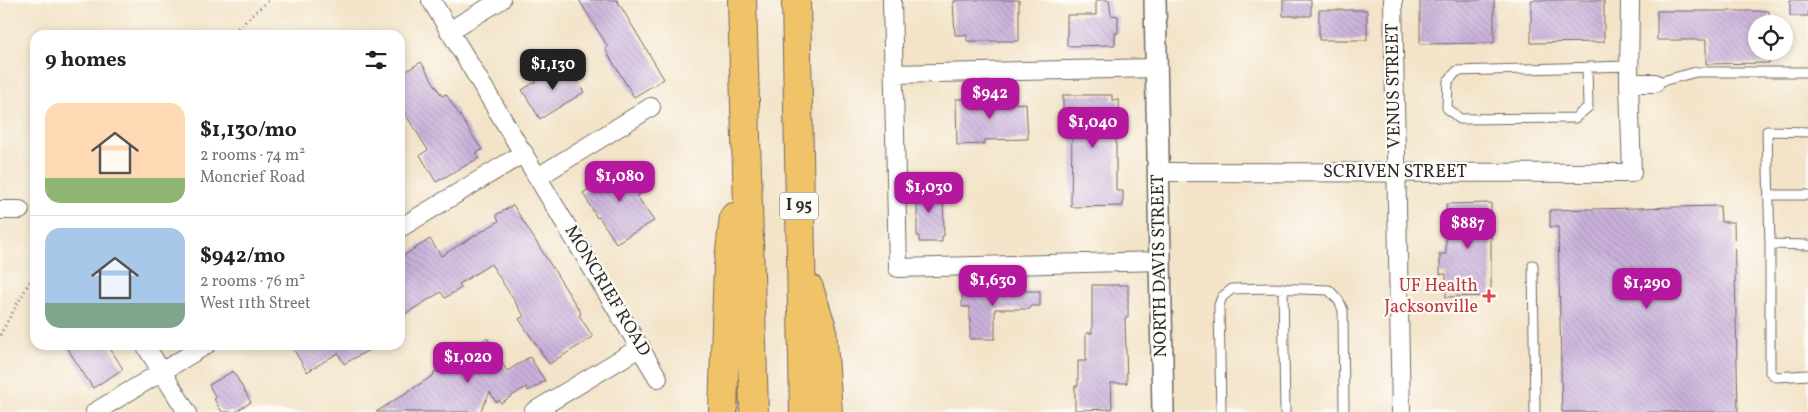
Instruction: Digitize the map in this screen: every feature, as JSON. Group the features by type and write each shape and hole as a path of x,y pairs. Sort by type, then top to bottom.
{"highway":[{"path":"742,0 754,412"},
{"name":"I 95","path":"796,0 804,412"},
{"path":"722,412 728,267 745,128"},
{"path":"800,261 822,328 828,412"}],"street":[{"name":"MONCRIEF ROAD","path":"431,0 658,378"},
{"path":"449,31 502,0"},
{"path":"892,0 898,268 1160,261"},
{"name":"NORTH DAVIS STREET","path":"1155,0 1163,412"},
{"name":"VENUS STREET","path":"1393,0 1401,412"},
{"path":"1630,0 1630,74 1655,82"},
{"path":"894,74 1156,68"},
{"name":"SCRIVEN STREET","path":"1158,172 1632,173 1630,74"},
{"path":"538,178 651,107"},
{"path":"405,225 524,153"},
{"path":"0,210 20,210"},
{"path":"533,412 641,347"},
{"path":"148,350 186,412"},
{"path":"95,412 198,350"}],"lane":[{"path":"1587,67 1588,107 1575,118 1460,119 1447,108 1448,81 1457,70 1587,67 1630,74"},
{"path":"1655,82 1696,72 1808,72"},
{"path":"1808,132 1767,131 1770,244 1770,372 1776,377 1808,375"},
{"path":"1769,195 1808,195"},
{"path":"1770,244 1808,245"},
{"path":"1533,265 1535,412"},
{"path":"1221,412 1220,305 1222,297 1232,289 1283,288 1329,290 1339,301 1343,310 1344,412"},
{"path":"1283,288 1285,412"}],"path":[{"path":"236,30 269,0"},
{"path":"0,335 30,281"}],"building":[{"path":"579,0 617,0 664,79 634,97 605,49 608,47"},
{"path":"955,0 1019,0 1019,41 967,41 967,35 955,35 953,2"},
{"path":"1096,0 1109,0 1111,15 1118,16 1118,33 1115,33 1115,45 1067,46 1067,15 1096,15"},
{"path":"1283,0 1311,0 1311,16 1283,16"},
{"path":"1420,0 1494,0 1494,43 1420,44"},
{"path":"1531,0 1604,0 1604,42 1531,43"},
{"path":"1790,0 1808,0 1808,16 1790,15"},
{"path":"1319,10 1367,10 1367,40 1319,40"},
{"path":"1657,11 1769,11 1769,15 1748,15 1748,60 1769,60 1769,63 1706,64 1706,40 1657,40"},
{"path":"421,62 442,96 446,94 482,150 476,153 479,158 436,182 420,155 428,150 405,114 405,72"},
{"path":"566,63 584,92 540,119 522,90"},
{"path":"1063,95 1112,95 1112,100 1119,100 1120,127 1116,127 1116,191 1123,191 1123,206 1071,207 1072,127 1063,127"},
{"path":"1016,97 1016,104 1026,103 1028,139 984,140 984,144 957,145 956,99"},
{"path":"634,165 650,188 637,196 654,221 616,243 599,217 597,218 583,193 610,175 610,177"},
{"path":"917,182 932,182 932,195 943,195 944,236 942,236 942,242 919,242 919,236 917,236"},
{"path":"1491,203 1491,296 1446,297 1446,274 1440,274 1440,254 1446,254 1446,204"},
{"path":"513,205 581,313 579,315 593,337 549,364 519,319 524,316 491,264 459,284 461,288 445,298 441,292 405,314 405,255 430,239 441,256 499,221 496,215"},
{"path":"1720,206 1721,222 1734,222 1738,412 1562,412 1558,227 1550,227 1550,210"},
{"path":"1092,285 1128,285 1128,318 1125,318 1127,383 1111,383 1112,409 1075,410 1075,386 1078,386 1078,361 1086,361 1086,333 1092,333"},
{"path":"962,287 995,287 995,291 1040,291 1040,306 1030,306 1030,309 995,309 995,339 970,339 970,307 962,307"},
{"path":"487,338 507,371 530,357 545,381 528,391 526,387 501,403 499,400 496,402 490,392 480,412 376,412 434,375 433,373"},
{"path":"68,350 111,350 123,369 93,388"},
{"path":"294,350 369,350 344,364 338,353 307,372"},
{"path":"233,371 251,402 235,412 222,412 214,399 216,398 209,385"}],"place":[{"name":"UF Health Jacksonville","path":"1489,296"}]}
